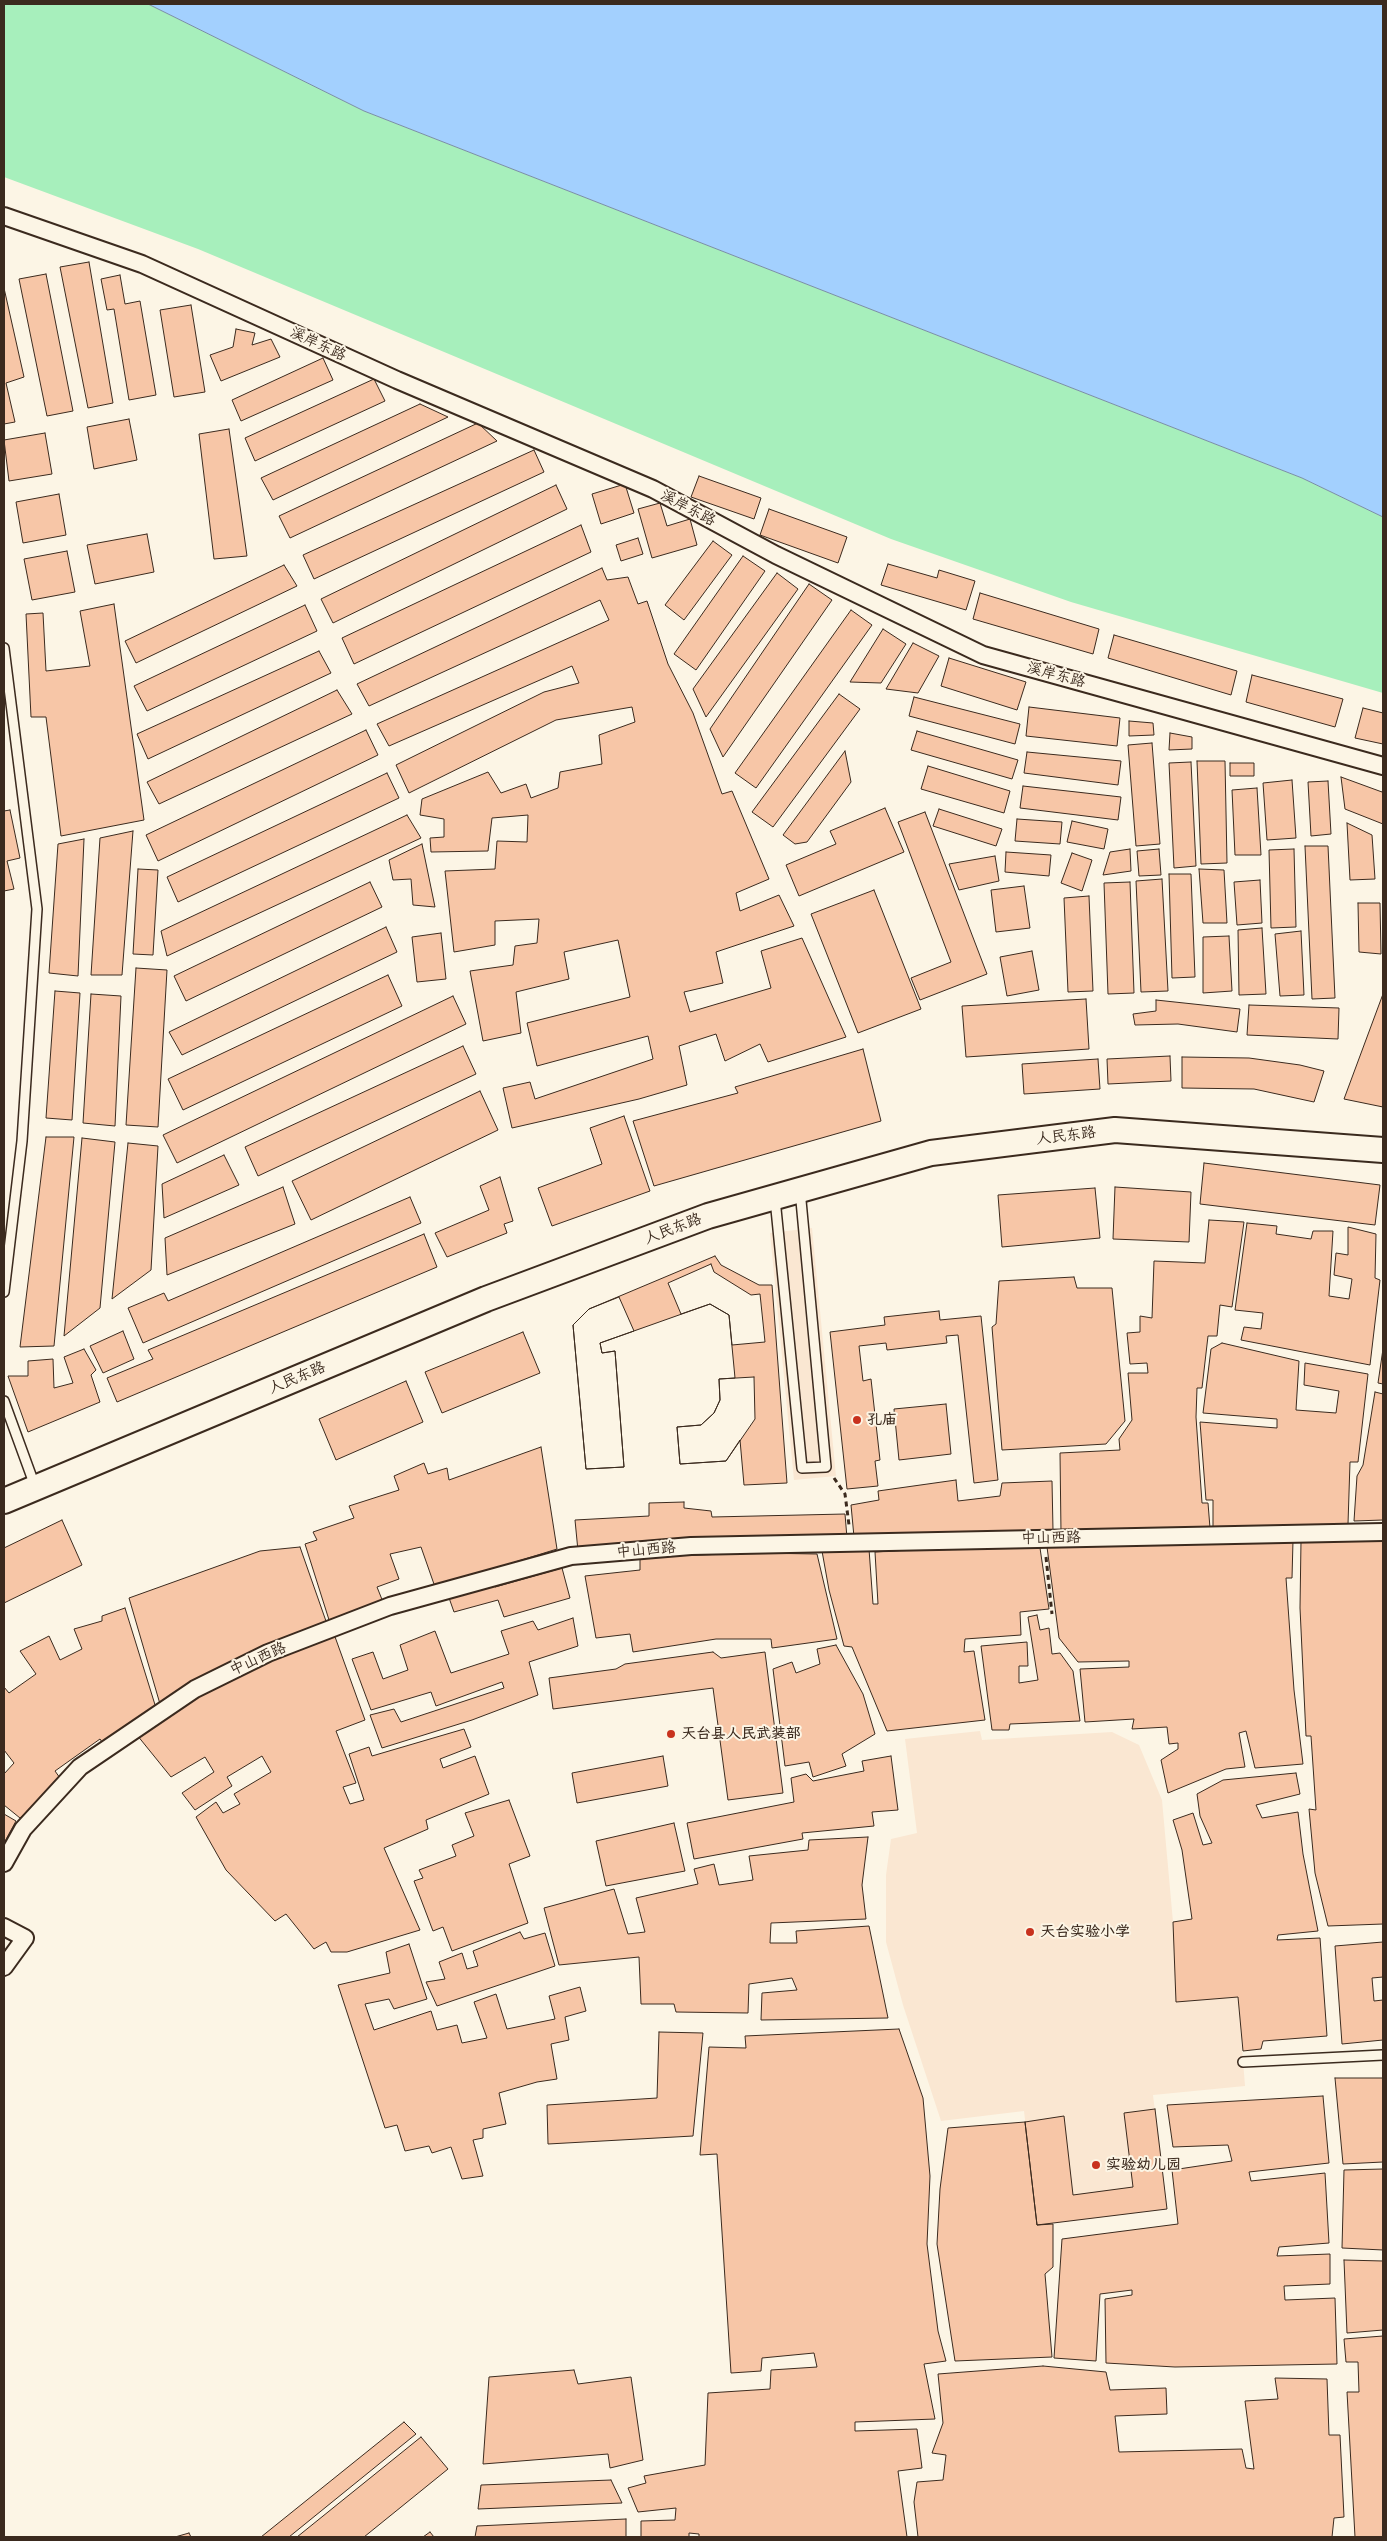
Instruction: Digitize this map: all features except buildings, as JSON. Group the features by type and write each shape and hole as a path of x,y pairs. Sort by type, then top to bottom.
{"main road":[{"name":"人民东路","path":"4,1501 486,1299 708,1216 931,1153 1115,1130 1383,1150"}],"street":[{"name":"溪岸东路","path":"4,216 142,264 397,380 653,489 776,555 983,655 1383,766"},
{"name":"中山西路","path":"4,1863 23,1829 80,1767 195,1689 268,1653 390,1606 571,1556 691,1546 1383,1532"},
{"path":"4,1927 24,1938 4,1967"}],"lane":[{"path":"4,648 37,909 22,1141 4,1292"},
{"path":"774,1197 802,1468 826,1467 800,1190"},
{"path":"4,1401 35,1487"},
{"path":"1243,2062 1383,2055"}],"path":[{"path":"826,1467 845,1494 851,1542"},
{"path":"1044,1538 1052,1614"}],"shaded area":[{"path":"812,1228 836,1476 794,1480 770,1233"},
{"name":"天台实验小学","path":"980,1731 982,1740 1112,1732 1139,1745 1162,1800 1173,1922 1176,2001 1238,1997 1245,2086 1153,2095 1167,2209 1037,2225 1024,2111 941,2121 903,2005 886,1942 886,1875 891,1839 917,1833 905,1739"}],"green space":[{"path":"4,4 148,4 364,111 1302,478 1383,517 1383,693 1071,602 891,539 198,249 4,177"}],"water":[{"path":"148,4 1383,4 1383,517 1302,478 364,111"}],"place":[{"name":"孔庙","path":"857,1420"},
{"name":"天台县人民武装部","path":"671,1734"},
{"name":"天台实验小学","path":"1030,1932"},
{"name":"实验幼儿园","path":"1096,2165"}]}
